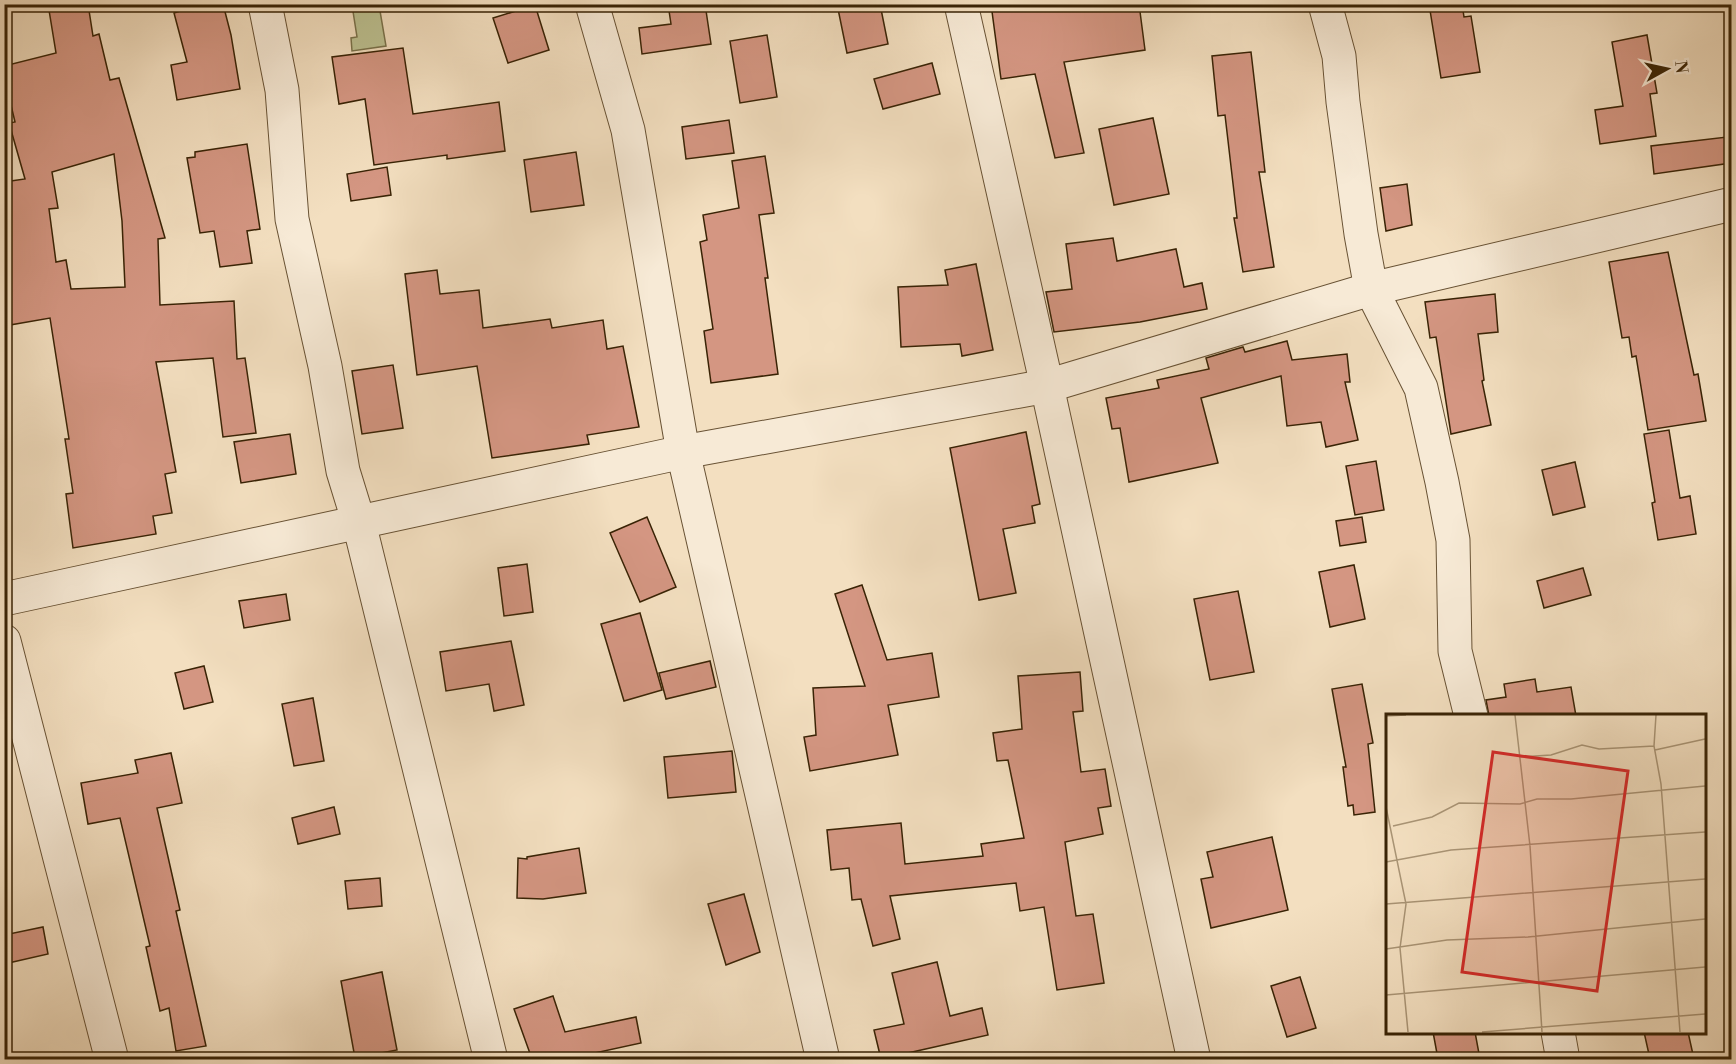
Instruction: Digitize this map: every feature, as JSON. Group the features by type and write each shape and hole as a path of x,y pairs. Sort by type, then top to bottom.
{"street":[{"path":"265,4 282,90 292,219 325,366 343,471 359,523 491,1059"},
{"path":"592,4 628,130 683,452 823,1059"},
{"path":"961,4 1194,1059"},
{"path":"1325,4 1339,56 1360,234 1371,289 1421,387 1453,540 1455,651 1471,714"},
{"path":"4,599 683,452 1047,386 1371,289 1730,213"},
{"path":"4,641 112,1059"},
{"path":"1558,1034 1563,1059"}],"green space":[{"path":"352,5 379,5 386,46 352,51 351,38 357,37"}],"building":[{"path":"48,4 88,4 93,36 99,34 110,80 119,78 165,238 158,239 160,305 234,301 237,359 245,358 256,433 223,437 213,358 156,362 176,472 165,474 172,513 153,516 156,534 73,548 66,494 73,493 65,439 69,439 50,318 4,326 4,182 25,179 9,123 15,122 4,76 4,66 56,53","holes":["114,154 122,221 125,287 71,289 66,260 56,262 49,209 58,208 52,172"]},
{"path":"204,4 223,4 240,89 177,100 171,65 187,62 174,13"},
{"path":"668,4 705,4 711,44 642,54 639,28 671,24"},
{"path":"837,4 880,4 888,44 847,53"},
{"path":"991,4 1139,4 1145,50 1064,62 1084,153 1055,158 1035,74 1001,79"},
{"path":"1429,4 1462,4 1464,17 1471,16 1480,72 1441,78"},
{"path":"535,5 549,50 508,63 493,18"},
{"path":"767,35 777,97 740,103 730,41"},
{"path":"1647,35 1657,93 1650,94 1656,136 1600,144 1595,110 1623,106 1612,42"},
{"path":"403,48 413,114 499,102 505,151 447,159 447,155 374,165 365,99 339,104 332,57"},
{"path":"1251,52 1265,172 1259,172 1274,267 1243,272 1234,218 1237,218 1225,115 1218,116 1212,56"},
{"path":"932,63 940,94 883,109 874,79"},
{"path":"1153,118 1169,194 1114,205 1099,129"},
{"path":"729,120 734,153 686,159 682,127"},
{"path":"1727,137 1731,163 1654,174 1651,146"},
{"path":"247,144 260,229 247,231 252,263 220,267 214,231 200,233 187,158 195,157 195,152"},
{"path":"576,152 584,205 531,212 524,160"},
{"path":"765,156 774,213 759,215 778,374 711,383 704,331 713,329 700,242 707,240 703,215 739,208 732,161"},
{"path":"387,167 391,195 351,201 347,174"},
{"path":"1407,184 1412,225 1386,231 1380,188"},
{"path":"1113,238 1117,261 1176,249 1184,287 1202,283 1207,309 1140,322 1054,332 1046,292 1072,289 1066,244"},
{"path":"1668,252 1694,375 1698,374 1706,421 1648,430 1636,356 1632,357 1629,337 1622,338 1609,262"},
{"path":"976,264 993,350 962,356 960,344 901,347 898,287 948,285 945,270"},
{"path":"437,270 440,294 479,290 483,328 550,319 552,328 603,320 607,349 623,346 639,427 587,435 589,444 492,458 477,366 417,375 405,274"},
{"path":"1495,294 1498,332 1478,334 1484,380 1482,381 1491,425 1451,434 1436,337 1430,338 1425,302"},
{"path":"1287,341 1292,360 1347,354 1350,382 1345,382 1358,440 1326,447 1321,422 1287,426 1281,376 1201,398 1218,463 1129,482 1120,428 1112,429 1106,398 1159,388 1157,380 1209,369 1206,358 1243,347 1245,352"},
{"path":"393,365 403,428 362,434 352,371"},
{"path":"1669,430 1680,498 1690,496 1696,534 1658,540 1652,503 1655,502 1644,434"},
{"path":"1026,432 1040,504 1032,506 1035,523 1003,529 1016,593 979,600 950,448"},
{"path":"290,434 296,474 241,483 234,442"},
{"path":"1376,461 1384,510 1355,515 1346,466"},
{"path":"1575,462 1585,507 1553,515 1542,470"},
{"path":"647,517 676,587 640,602 610,533"},
{"path":"1362,517 1366,542 1340,546 1336,521"},
{"path":"527,564 533,612 504,616 498,568"},
{"path":"1354,565 1365,619 1330,627 1319,572"},
{"path":"1583,568 1591,595 1544,608 1537,581"},
{"path":"862,585 887,660 932,653 939,697 888,705 898,755 810,771 804,737 816,735 813,688 865,686 835,594"},
{"path":"1238,591 1254,672 1210,680 1194,599"},
{"path":"286,594 290,620 244,628 239,601"},
{"path":"640,613 662,690 624,701 601,624"},
{"path":"511,641 524,705 494,711 489,684 446,691 440,652"},
{"path":"710,661 716,687 666,699 659,673"},
{"path":"204,666 213,702 184,709 175,673"},
{"path":"1080,672 1083,711 1073,712 1081,772 1105,769 1111,806 1098,808 1103,834 1065,842 1076,916 1093,914 1104,983 1057,990 1044,907 1020,911 1016,883 890,896 900,939 873,946 861,899 852,900 849,868 831,870 827,830 901,823 905,864 983,856 981,844 1024,838 1008,760 997,761 993,733 1022,729 1018,676"},
{"path":"1535,679 1537,692 1571,687 1576,714 1489,714 1486,700 1506,697 1504,684"},
{"path":"1362,684 1373,743 1368,744 1375,812 1354,815 1353,805 1348,806 1343,767 1346,767 1332,689"},
{"path":"313,698 324,761 294,766 282,704"},
{"path":"732,751 736,792 668,798 664,757"},
{"path":"171,753 182,803 157,808 180,910 176,911 206,1046 176,1051 169,1008 160,1011 146,947 150,946 120,818 88,824 81,783 138,773 135,760"},
{"path":"334,807 340,834 298,844 292,818"},
{"path":"1272,837 1288,910 1211,928 1201,879 1213,877 1207,852"},
{"path":"579,848 586,893 543,899 517,898 518,858 527,859 527,857"},
{"path":"380,878 382,906 348,909 345,881"},
{"path":"744,894 760,952 726,965 708,904"},
{"path":"43,927 48,954 4,964 4,935"},
{"path":"937,962 950,1016 982,1008 988,1035 881,1059 874,1030 904,1024 892,973"},
{"path":"382,972 397,1050 355,1058 341,981"},
{"path":"1300,977 1316,1028 1287,1037 1271,986"},
{"path":"553,996 565,1032 636,1017 641,1043 590,1054 592,1059 532,1059 514,1009"},
{"path":"1433,1034 1475,1034 1480,1059 1438,1059"},
{"path":"1644,1034 1688,1034 1694,1059 1650,1059"}]}
